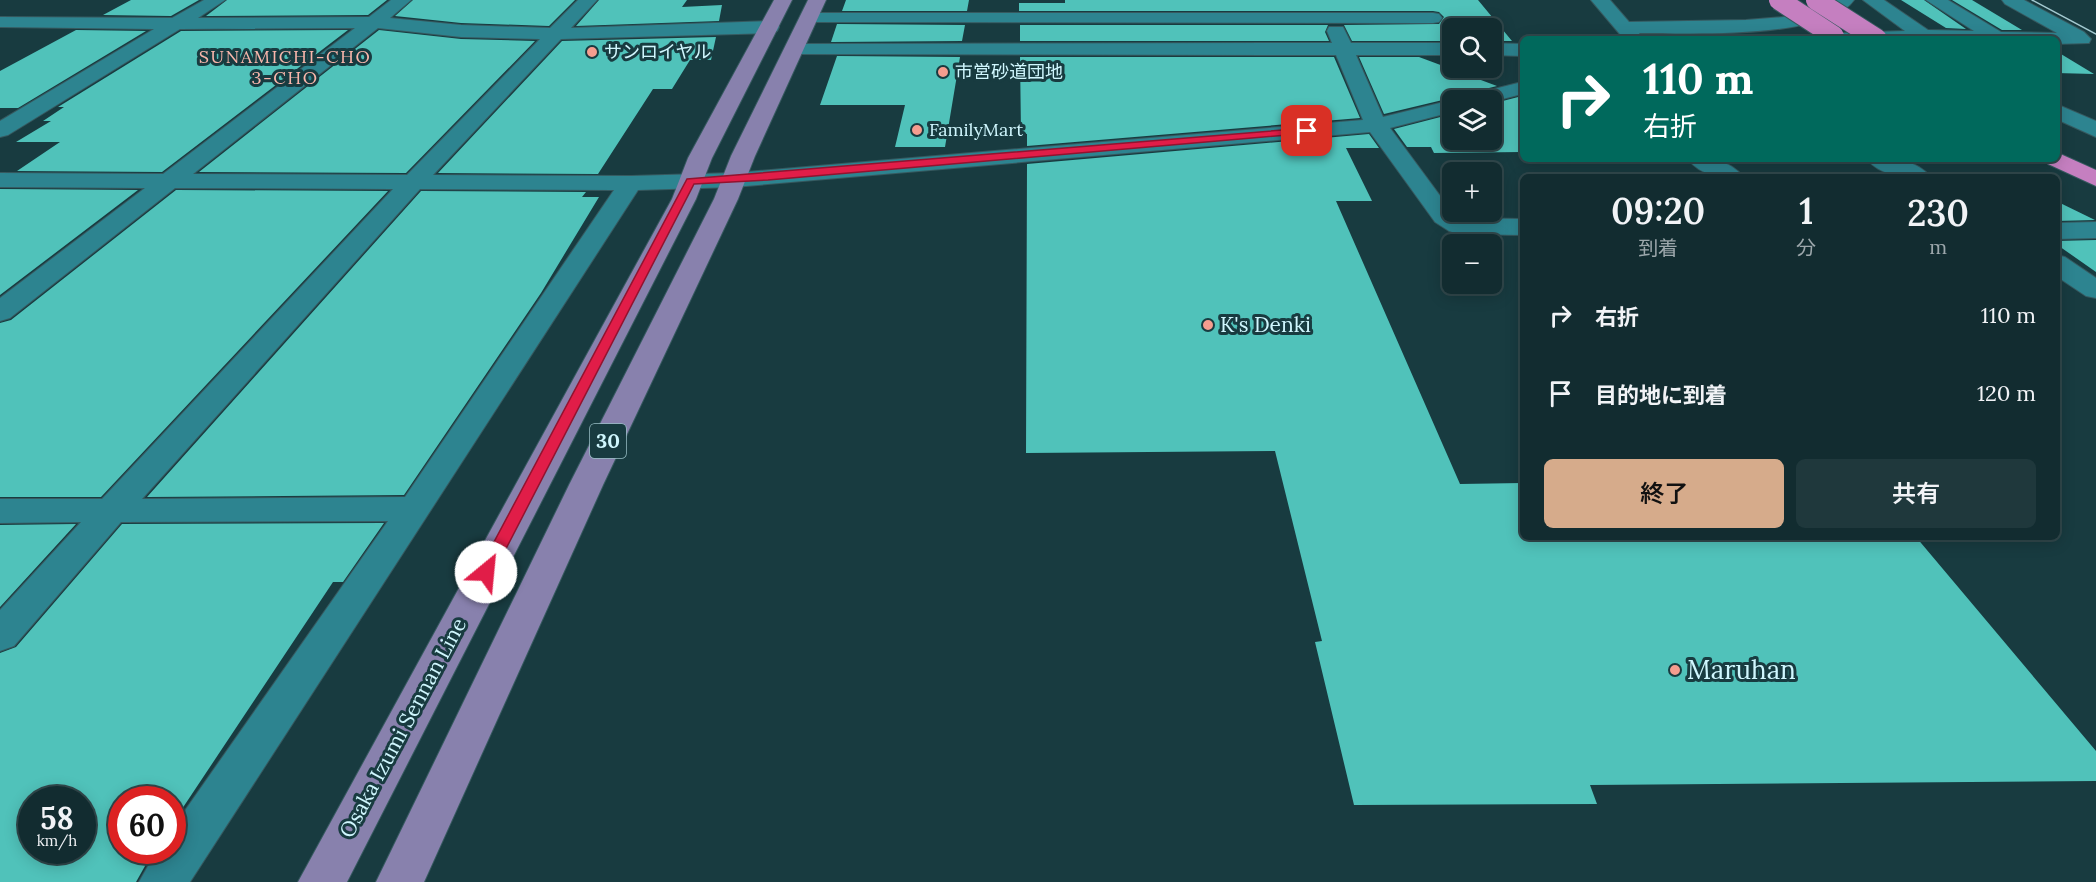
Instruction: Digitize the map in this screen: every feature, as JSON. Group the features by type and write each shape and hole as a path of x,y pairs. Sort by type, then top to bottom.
{"highway":[{"path":"1779,0 1835,36"},
{"path":"1816,0 1872,36"},
{"path":"2060,139 2096,156"},
{"path":"2060,161 2096,179"}],"main road":[{"name":"30","path":"400,882 586,485 734,180 743,156 794,50 795,11"},
{"name":"Osaka Izumi Sennan Line","path":"322,882 684,199 700,158 795,11"}],"street":[{"path":"0,129 216,0"},
{"path":"0,312 402,0"},
{"path":"0,636 112,510 415,180 588,0"},
{"path":"1320,0 1344,49 1376,125 1444,217 1458,226 1520,227"},
{"path":"1600,0 1630,33 1775,32 1818,16 1845,0"},
{"path":"1872,0 1926,36"},
{"path":"1935,0 1994,36"},
{"path":"2011,0 2089,44"},
{"path":"316,5 368,16 374,22"},
{"path":"0,22 177,24 374,22 461,31 556,34 795,11 1010,9 1330,18 1433,18"},
{"path":"1006,48 1010,9"},
{"path":"2060,42 2089,44"},
{"path":"794,50 1442,49"},
{"path":"1502,49 1520,50"},
{"path":"1502,93 1520,88"},
{"path":"0,180 170,182 415,180 631,183 734,180 1376,125 1442,108"},
{"path":"2060,112 2096,130"},
{"path":"1705,162 1726,174"},
{"path":"1886,162 1912,174"},
{"path":"163,882 415,509 631,183"},
{"path":"2060,231 2096,230"},
{"path":"2060,266 2096,290"},
{"path":"0,511 415,509"}],"building":[{"path":"131,0 199,0 171,16 103,15"},
{"path":"227,0 387,0 368,15 206,16"},
{"path":"413,0 575,0 549,26 461,23 395,16"},
{"path":"599,0 687,0 682,7 722,5 719,21 576,26"},
{"path":"846,0 969,0 967,11 842,11"},
{"path":"1065,0 1478,0 1493,18 1443,18 1439,12 1433,11 1019,11 1019,3 1065,3"},
{"path":"1901,0 1924,0 1966,29 1946,28"},
{"path":"1952,0 1972,0 2022,30 2002,30"},
{"path":"1442,20 1442,41 1352,41 1344,25 1439,24"},
{"path":"837,24 965,25 962,41 831,42"},
{"path":"1020,25 1328,25 1325,32 1329,41 1020,41"},
{"path":"1502,29 1512,41 1502,41"},
{"path":"76,30 146,31 18,108 0,108 0,71"},
{"path":"348,30 162,172 17,171 60,142 16,142 51,121 43,121 64,107 58,107 181,31"},
{"path":"379,30 461,39 535,41 406,173 199,172"},
{"path":"716,37 711,60 690,60 672,89 653,89 598,174 438,173 562,41"},
{"path":"2060,53 2094,74 2060,73"},
{"path":"837,56 960,57 945,147 895,147 905,105 820,105"},
{"path":"1020,57 1334,57 1360,118 1027,146 1027,134 1021,134"},
{"path":"1359,57 1419,57 1442,66 1442,78 1475,78 1497,86 1481,90 1442,90 1442,100 1384,114"},
{"path":"1520,97 1520,152 1434,153 1431,147 1407,147 1394,129 1442,117 1442,150 1502,150 1502,101"},
{"name":"Maruhan","path":"1369,134 1379,148 1346,148 1372,201 1336,201 1460,484 1520,483 1520,540 1919,540 2096,751 2096,781 1590,785 1597,804 1354,805 1315,642 1322,641 1275,451 1026,453 1027,164"},
{"path":"0,189 138,190 0,295"},
{"path":"176,190 388,191 101,497 0,497 0,323 11,320"},
{"path":"421,191 586,192 582,197 599,197 541,293 404,495 147,497"},
{"path":"2060,203 2095,220 2060,221"},
{"path":"2096,240 2096,272 2060,247 2060,241"},
{"path":"384,523 343,582 333,582 186,803 186,786 108,786 108,864 146,864 136,882 0,882 0,653 16,647 122,524"},
{"path":"76,524 0,607 0,525"}],"tram line":[{"path":"2032,0 2096,34"}],"place":[{"name":"サンロイヤル","path":"592,52"},
{"name":"市営砂道団地","path":"943,72"},
{"name":"FamilyMart","path":"917,130"},
{"name":"K's Denki","path":"1208,325"},
{"name":"Maruhan","path":"1675,670"}],"district":[{"name":"SUNAMICHI-CHO 3-CHO","path":"285,67"}],"route":[{"path":"486,572 684,199 691,181 734,180 1307,131"}]}
